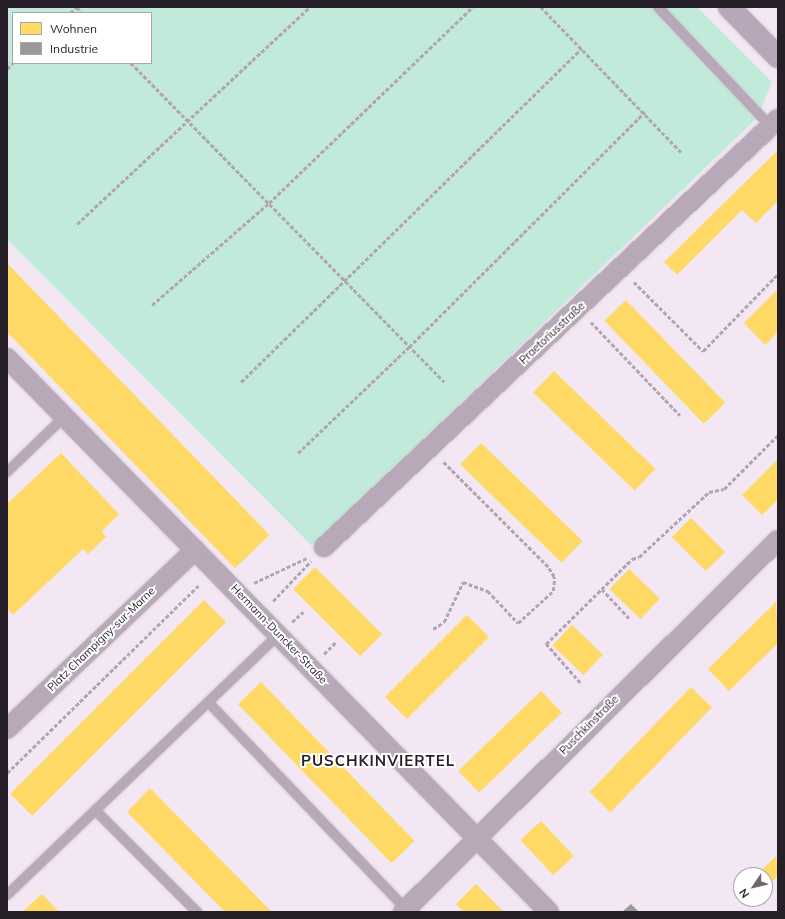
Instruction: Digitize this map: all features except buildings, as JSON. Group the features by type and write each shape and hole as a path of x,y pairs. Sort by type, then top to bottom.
{"main road":[{"path":"729,7 778,57"}],"street":[{"name":"Praetoriusstraße","path":"324,547 429,447 621,269 774,122"},
{"name":"Hermann-Duncker-Straße","path":"7,358 260,614 476,840 548,912"},
{"name":"Puschkinstraße","path":"405,910 552,762 778,540"},
{"name":"Platz Champigny-sur-Marne","path":"7,729 196,550"}],"lane":[{"path":"658,7 774,122"},
{"path":"7,472 64,417"},
{"path":"7,895 209,703 279,634"},
{"path":"209,703 405,910"},
{"path":"96,811 197,912"}],"path":[{"path":"77,224 189,122 310,7"},
{"path":"152,304 269,203 473,7"},
{"path":"541,7 645,112 681,152"},
{"path":"241,382 582,48"},
{"path":"132,64 444,382"},
{"path":"298,452 409,347 645,112"},
{"path":"621,269 703,351 778,274"},
{"path":"578,308 680,415"},
{"path":"580,682 546,644 602,589 709,492 724,489 778,435"},
{"path":"429,447 548,567 554,577 553,591 518,623 488,591 463,582 444,622 433,629"},
{"path":"238,592 267,574 315,555 260,614"},
{"path":"7,773 201,583"},
{"path":"602,589 630,619"}],"green space":[{"path":"7,7 697,7 772,82 757,118 312,546 7,239"}],"district":[{"name":"PUSCHKINVIERTEL","path":"378,761"}]}
